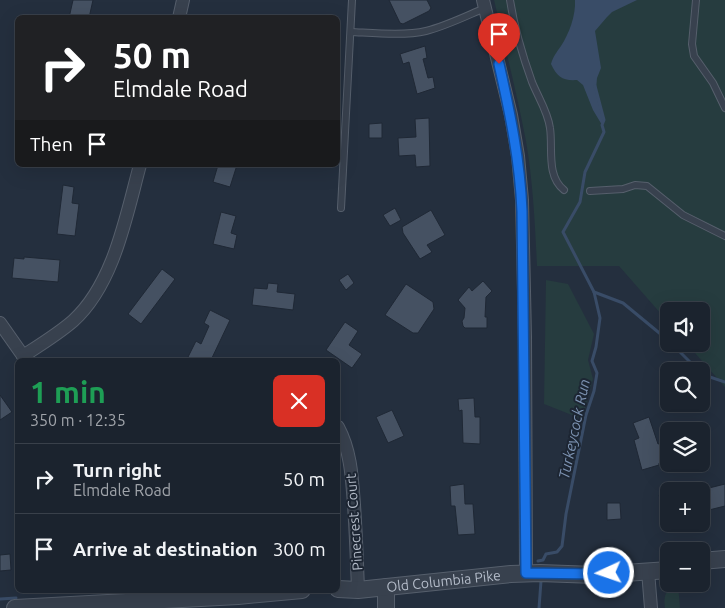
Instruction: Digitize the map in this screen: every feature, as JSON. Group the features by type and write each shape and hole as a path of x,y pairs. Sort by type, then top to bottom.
{"street":[{"path":"180,15 183,0"},
{"path":"484,4 511,116 518,156 522,200 525,337 526,573"},
{"path":"0,324 24,358 73,320 85,308 109,267 121,235 139,167"},
{"name":"Pinecrest Court","path":"340,431 351,469 357,546 358,590"},
{"path":"710,560 725,559"},
{"name":"Old Columbia Pike","path":"340,589 358,590 526,573 595,574 660,570"},
{"path":"648,571 651,608"},
{"path":"386,587 386,608"},
{"path":"15,608 51,607 115,596 238,596 270,593"}],"lane":[{"path":"341,208 352,0"},
{"path":"510,0 532,80 550,126 552,167 555,180 564,190"},
{"path":"696,0 692,44 694,56 713,83 725,108"},
{"path":"351,32 424,32 444,25 484,4"},
{"path":"590,191 622,189 635,185 646,186 683,214 725,236"}],"green space":[{"path":"494,0 725,0 725,387 710,370 710,362 703,362 694,352 710,352 710,302 660,302 660,313 619,266 537,266 532,187 526,141"},
{"path":"546,280 568,284 594,334 588,360 593,379 582,419 544,404"},
{"path":"679,592 680,608 665,608 664,599 666,593"}],"water":[{"path":"575,0 637,0 612,12 595,31 601,68 597,78 596,90 604,120 602,125 593,110 583,85 577,80 568,80 561,77 551,64 569,30 573,18"}],"building":[{"path":"73,0 93,0 90,15 70,15"},
{"path":"389,0 427,0 431,8 429,11 403,24 400,23"},
{"path":"425,46 427,58 423,59 428,78 433,77 435,88 417,94 409,62 403,64 400,54"},
{"path":"429,118 430,166 416,167 415,155 399,156 398,138 416,137 415,119"},
{"path":"382,123 382,138 369,138 369,124"},
{"path":"217,167 236,167 230,187 213,182"},
{"path":"63,185 74,187 72,203 79,204 75,236 57,234"},
{"path":"395,208 401,220 390,226 383,215"},
{"path":"431,210 445,235 427,245 432,252 420,259 403,233 402,227"},
{"path":"221,212 236,216 231,233 237,235 234,249 213,244"},
{"path":"24,257 60,260 58,282 12,278 14,258 24,259"},
{"path":"162,269 175,279 141,324 128,314"},
{"path":"348,274 354,283 346,290 339,280"},
{"path":"483,281 492,291 486,297 485,317 487,317 487,328 465,328 462,321 465,308 458,300 469,287 472,291"},
{"path":"268,283 278,284 277,292 295,294 293,310 252,305 254,288 267,289"},
{"path":"406,284 433,302 434,309 418,333 413,333 385,315"},
{"path":"210,310 230,320 212,358 190,358 188,357 196,341 201,344 209,326 204,323"},
{"path":"345,322 358,331 349,345 362,354 352,368 326,350"},
{"path":"0,395 12,412 0,420"},
{"path":"474,398 475,417 480,417 480,444 463,443 462,410 459,411 458,399"},
{"path":"392,410 404,436 388,443 376,417"},
{"path":"649,417 658,444 660,444 659,465 642,470 634,440 639,438 633,423"},
{"path":"464,484 465,504 473,504 475,534 458,535 455,506 451,506 450,486"},
{"path":"725,484 725,506 710,510 710,488"},
{"path":"607,503 620,503 621,519 607,520"},
{"path":"10,554 11,570 0,571 0,555"}],"waterway":[{"name":"Turkeycock Run","path":"538,561 543,560 546,554 557,552 562,546 566,514 586,415 594,391 597,373 592,361 600,318 594,292 563,232 580,202 585,172 604,132 602,125 604,120 595,86"},
{"name":"Turkeycock Run","path":"594,292 623,303 660,334"},
{"name":"Turkeycock Run","path":"680,352 690,362"},
{"name":"Turkeycock Run","path":"710,377 725,382"},
{"name":"Turkeycock Run","path":"539,608 541,581"},
{"path":"0,599 16,598"}],"route":[{"path":"499,64 518,156 522,200 525,337 526,573 609,573"}]}
